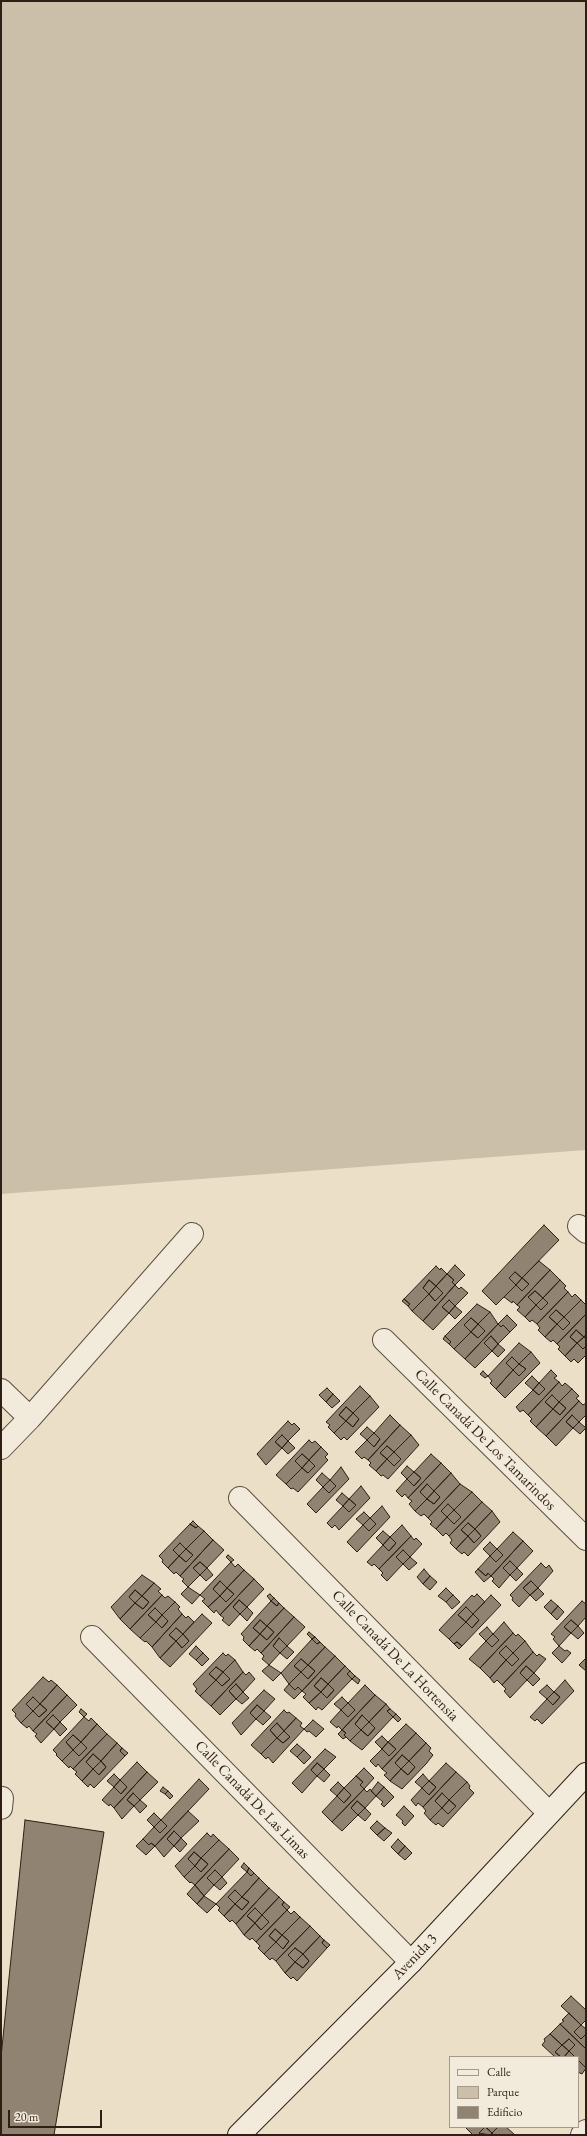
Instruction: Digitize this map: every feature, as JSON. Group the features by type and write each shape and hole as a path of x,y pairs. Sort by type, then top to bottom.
{"street":[{"path":"1,1448 30,1418 192,1234"},
{"name":"Calle Canadá De Los Tamarindos","path":"384,1340 586,1539"},
{"path":"1,1390 30,1418"},
{"name":"Calle Canadá De La Hortensia","path":"240,1498 549,1813"},
{"name":"Calle Canadá De Las Limas","path":"92,1637 411,1962"},
{"name":"Avenida 3","path":"239,2135 411,1962 586,1774"},
{"path":"582,2135 586,2131"}],"green space":[{"path":"1,1 586,1 586,1150 1,1194"}],"building":[{"path":"544,1225 559,1240 522,1278 515,1272 509,1278 516,1285 496,1305 482,1291"},
{"path":"539,1261 550,1270 517,1305 513,1301 512,1303 504,1297 516,1285 522,1291 529,1284 522,1278"},
{"path":"455,1265 465,1275 455,1285 452,1282 454,1280 447,1274"},
{"path":"436,1266 440,1270 441,1268 447,1274 436,1286 429,1280 423,1288 429,1294 412,1311 408,1306 410,1304 404,1299"},
{"path":"550,1270 560,1280 543,1298 535,1291 528,1297 536,1305 525,1317 517,1310 520,1307 517,1305"},
{"path":"515,1272 522,1278 516,1285 509,1278"},
{"path":"447,1274 454,1280 452,1282 455,1285 423,1321 412,1311 429,1294 435,1301 443,1293 436,1286"},
{"path":"522,1278 529,1284 522,1291 516,1285"},
{"path":"429,1280 436,1286 429,1294 423,1288"},
{"path":"560,1280 566,1286 564,1288 568,1292 537,1324 532,1320 530,1322 525,1317 536,1305 541,1310 548,1303 543,1298"},
{"path":"455,1285 459,1289 461,1287 468,1293 455,1306 449,1300 442,1307 449,1313 433,1330 423,1321"},
{"path":"436,1286 443,1293 435,1301 429,1294"},
{"path":"535,1291 543,1298 536,1305 528,1297"},
{"path":"568,1292 572,1297 575,1294 581,1300 564,1317 556,1310 549,1317 557,1324 545,1337 538,1330 540,1328 537,1324"},
{"path":"543,1298 548,1303 541,1310 536,1305"},
{"path":"404,1299 410,1304 408,1306 402,1301"},
{"path":"449,1300 455,1306 449,1313 442,1307"},
{"path":"581,1300 586,1305 586,1314 557,1344 553,1340 551,1342 545,1337 557,1324 563,1330 570,1323 564,1317"},
{"path":"477,1304 490,1312 478,1324 471,1318 464,1325 471,1332 454,1349 449,1344 451,1342 445,1336"},
{"path":"455,1306 462,1312 455,1319 449,1313"},
{"path":"556,1310 564,1317 557,1324 549,1317"},
{"path":"490,1312 498,1324 465,1359 454,1349 471,1332 478,1338 485,1331 478,1324"},
{"path":"586,1314 586,1334 584,1337 576,1330 570,1337 577,1343 565,1356 558,1349 560,1347 557,1344"},
{"path":"507,1315 517,1325 510,1332 503,1325 501,1327 498,1324"},
{"path":"564,1317 570,1323 563,1330 557,1324"},
{"path":"471,1318 478,1324 471,1332 464,1325"},
{"path":"478,1324 485,1331 478,1338 471,1332"},
{"path":"498,1324 501,1327 503,1325 510,1332 498,1344 491,1336 484,1343 492,1351 475,1368 465,1359"},
{"path":"576,1330 584,1337 577,1343 570,1337"},
{"path":"445,1336 451,1342 449,1344 443,1339"},
{"path":"491,1336 498,1344 492,1351 484,1343"},
{"path":"584,1337 586,1339 586,1346 583,1349 577,1343"},
{"path":"519,1343 531,1352 519,1364 512,1357 506,1363 513,1370 496,1389 490,1383 492,1381 488,1376"},
{"path":"577,1343 583,1349 586,1346 586,1355 578,1363 574,1359 571,1362 565,1356"},
{"path":"498,1344 505,1350 498,1357 492,1351"},
{"path":"531,1352 540,1363 505,1398 496,1389 513,1370 519,1376 526,1369 519,1364"},
{"path":"512,1357 519,1364 513,1370 506,1363"},
{"path":"519,1364 526,1369 519,1376 513,1370"},
{"path":"551,1370 557,1376 554,1378 559,1382 528,1415 523,1410 520,1412 516,1407 533,1390 539,1395 545,1389 539,1383"},
{"path":"483,1371 488,1376 485,1378 480,1374"},
{"path":"532,1376 539,1383 533,1390 525,1383"},
{"path":"559,1382 562,1386 565,1383 572,1389 559,1402 552,1395 545,1402 553,1409 536,1427 530,1421 532,1419 528,1415"},
{"path":"539,1383 545,1389 539,1395 533,1390"},
{"path":"360,1386 370,1396 353,1413 346,1407 339,1415 346,1421 334,1433 328,1427 330,1425 326,1422"},
{"path":"327,1388 333,1394 326,1402 319,1395"},
{"path":"572,1389 579,1396 576,1398 579,1401 546,1436 536,1427 553,1409 560,1415 566,1408 559,1402"},
{"path":"333,1394 340,1401 332,1408 326,1402"},
{"path":"552,1395 559,1402 553,1409 545,1402"},
{"path":"370,1396 379,1407 347,1440 344,1437 341,1440 334,1433 346,1421 353,1427 359,1419 353,1413"},
{"path":"579,1401 583,1405 586,1403 586,1415 579,1422 572,1415 566,1422 573,1428 556,1446 546,1436"},
{"path":"559,1402 566,1408 560,1415 553,1409"},
{"path":"346,1407 353,1413 346,1421 339,1415"},
{"path":"353,1413 359,1419 353,1427 346,1421"},
{"path":"390,1415 400,1425 368,1460 364,1457 362,1459 355,1452 367,1440 374,1447 380,1439 374,1433"},
{"path":"572,1415 579,1422 573,1428 566,1422"},
{"path":"288,1421 292,1425 294,1423 300,1429 288,1441 282,1435 275,1442 282,1448 266,1465 257,1454"},
{"path":"579,1422 586,1428 580,1434 573,1428"},
{"path":"400,1425 411,1435 394,1452 387,1446 380,1453 387,1459 376,1471 369,1465 371,1463 368,1460"},
{"path":"367,1427 374,1433 367,1440 360,1434"},
{"path":"374,1433 380,1439 374,1447 367,1440"},
{"path":"282,1435 288,1441 282,1448 275,1442"},
{"path":"411,1435 419,1445 388,1479 383,1475 381,1476 376,1471 387,1459 394,1466 401,1459 394,1452"},
{"path":"309,1440 312,1443 315,1441 321,1447 309,1460 302,1454 295,1461 302,1468 286,1484 276,1475"},
{"path":"288,1441 295,1448 288,1454 282,1448"},
{"path":"387,1446 394,1452 387,1459 380,1453"},
{"path":"321,1447 328,1454 325,1457 328,1460 298,1492 293,1488 291,1489 286,1484 302,1468 308,1473 315,1466 309,1460"},
{"path":"394,1452 401,1459 394,1466 387,1459"},
{"path":"302,1454 309,1460 302,1468 295,1461"},
{"path":"431,1454 441,1463 408,1498 405,1494 402,1497 396,1491 407,1479 414,1486 421,1478 414,1472"},
{"path":"309,1460 315,1466 308,1473 302,1468"},
{"path":"441,1463 451,1473 434,1491 427,1484 420,1492 427,1499 415,1511 409,1504 412,1501 408,1498"},
{"path":"407,1466 414,1472 407,1479 401,1473"},
{"path":"341,1467 349,1479 316,1513 307,1504 323,1487 329,1493 336,1486 330,1480"},
{"path":"414,1472 421,1478 414,1486 407,1479"},
{"path":"322,1473 330,1480 323,1487 316,1480"},
{"path":"451,1473 460,1484 428,1518 424,1514 421,1516 415,1511 427,1499 434,1504 440,1497 434,1491"},
{"path":"330,1480 336,1486 329,1493 323,1487"},
{"path":"427,1484 434,1491 427,1499 420,1492"},
{"path":"460,1484 472,1492 454,1510 448,1504 441,1511 447,1517 436,1529 430,1524 432,1522 428,1518"},
{"path":"361,1486 370,1498 339,1530 335,1525 332,1528 327,1523 343,1506 349,1512 356,1505 349,1499"},
{"path":"434,1491 440,1497 434,1504 427,1499"},
{"path":"472,1492 482,1502 449,1536 446,1533 443,1536 436,1529 447,1517 454,1524 461,1517 454,1510"},
{"path":"342,1493 349,1499 343,1506 336,1500"},
{"path":"349,1499 356,1505 349,1512 343,1506"},
{"path":"482,1502 492,1511 475,1529 468,1523 461,1530 468,1536 456,1549 450,1543 452,1540 449,1536"},
{"path":"448,1504 454,1510 447,1517 441,1511"},
{"path":"382,1506 390,1517 357,1552 347,1542 363,1525 369,1531 376,1524 370,1518"},
{"path":"454,1510 461,1517 454,1524 447,1517"},
{"path":"492,1511 500,1522 468,1556 464,1552 462,1554 456,1549 468,1536 474,1543 481,1536 475,1529"},
{"path":"364,1512 370,1518 363,1525 356,1519"},
{"path":"370,1518 376,1524 369,1531 363,1525"},
{"path":"193,1521 198,1526 196,1528 190,1524"},
{"path":"468,1523 475,1529 468,1536 461,1530"},
{"path":"190,1524 196,1528 198,1526 204,1531 186,1549 180,1543 173,1550 179,1556 168,1568 159,1556"},
{"path":"402,1525 411,1536 379,1569 374,1564 372,1566 367,1562 383,1545 389,1551 396,1543 390,1537"},
{"path":"475,1529 481,1536 474,1543 468,1536"},
{"path":"204,1531 213,1540 180,1576 176,1572 174,1574 168,1568 179,1556 186,1562 193,1555 186,1549"},
{"path":"383,1531 390,1537 383,1545 376,1538"},
{"path":"513,1532 523,1541 491,1576 488,1573 486,1576 478,1569 490,1556 496,1562 503,1555 497,1549"},
{"path":"411,1536 414,1540 416,1538 422,1544 410,1557 403,1550 396,1557 403,1564 387,1581 381,1575 383,1573 379,1569"},
{"path":"390,1537 396,1543 389,1551 383,1545"},
{"path":"213,1540 224,1550 207,1568 200,1562 193,1568 200,1575 188,1587 182,1581 184,1579 180,1576"},
{"path":"523,1541 533,1551 517,1568 510,1561 503,1568 510,1575 499,1588 492,1581 494,1579 491,1576"},
{"path":"490,1542 497,1549 490,1556 483,1549"},
{"path":"180,1543 186,1549 179,1556 173,1550"},
{"path":"186,1549 193,1555 186,1562 179,1556"},
{"path":"497,1549 503,1555 496,1562 490,1556"},
{"path":"403,1550 410,1557 403,1564 396,1557"},
{"path":"228,1555 234,1560 231,1562 226,1557"},
{"path":"410,1557 417,1563 409,1570 403,1564"},
{"path":"510,1561 517,1568 510,1575 503,1568"},
{"path":"200,1562 207,1568 200,1575 193,1568"},
{"path":"231,1562 235,1567 238,1564 244,1570 227,1588 220,1581 213,1589 220,1596 208,1607 202,1601 205,1599 200,1595"},
{"path":"541,1563 546,1568 549,1565 553,1571 538,1588 531,1581 523,1588 530,1595 519,1607 512,1600 513,1598 510,1595"},
{"path":"207,1568 213,1575 206,1581 200,1575"},
{"path":"517,1568 523,1574 516,1581 510,1575"},
{"path":"424,1569 430,1576 423,1584 417,1577"},
{"path":"478,1569 486,1576 488,1573 491,1576 484,1582 475,1572"},
{"path":"244,1570 254,1579 220,1615 216,1610 214,1613 208,1607 220,1596 226,1602 234,1594 227,1588"},
{"path":"142,1575 154,1583 142,1596 135,1590 129,1597 135,1603 120,1619 111,1607"},
{"path":"430,1576 437,1582 430,1590 423,1584"},
{"path":"254,1579 264,1589 247,1607 239,1600 233,1607 240,1614 229,1626 222,1620 224,1618 220,1615"},
{"path":"220,1581 227,1588 220,1596 213,1589"},
{"path":"531,1581 538,1588 530,1595 523,1588"},
{"path":"154,1583 161,1589 158,1591 162,1595 130,1629 120,1619 135,1603 143,1609 149,1602 142,1596"},
{"path":"188,1587 200,1595 192,1604 181,1594"},
{"path":"227,1588 234,1594 226,1602 220,1596"},
{"path":"446,1588 453,1595 446,1602 438,1596"},
{"path":"538,1588 544,1594 536,1601 530,1595"},
{"path":"135,1590 142,1596 135,1603 129,1597"},
{"path":"270,1594 274,1598 271,1601 267,1596"},
{"path":"477,1594 485,1602 473,1614 466,1607 458,1615 466,1622 449,1639 439,1630 472,1595 474,1597"},
{"path":"162,1595 165,1598 168,1596 175,1602 162,1615 155,1608 148,1615 156,1622 140,1638 130,1629"},
{"path":"453,1595 460,1602 452,1609 446,1602"},
{"path":"491,1595 501,1605 462,1646 457,1642 454,1644 449,1639 466,1622 472,1628 479,1620 473,1614"},
{"path":"142,1596 149,1602 143,1609 135,1603"},
{"path":"274,1598 279,1603 277,1606 271,1601"},
{"path":"239,1600 247,1607 240,1614 233,1607"},
{"path":"551,1600 558,1606 551,1614 544,1607"},
{"path":"271,1601 277,1606 279,1603 284,1608 267,1626 260,1620 253,1628 260,1634 249,1646 243,1640 244,1637 241,1634"},
{"path":"582,1601 586,1604 586,1617 578,1626 571,1620 564,1627 571,1633 559,1646 553,1639 555,1637 551,1634"},
{"path":"175,1602 180,1607 178,1609 182,1614 152,1647 140,1638 156,1622 162,1628 168,1621 162,1615"},
{"path":"558,1606 564,1612 557,1620 551,1614"},
{"path":"247,1607 253,1613 247,1621 240,1614"},
{"path":"466,1607 473,1614 466,1622 458,1615"},
{"path":"155,1608 162,1615 156,1622 148,1615"},
{"path":"284,1608 294,1617 261,1653 257,1649 255,1651 249,1646 260,1634 267,1640 274,1632 267,1626"},
{"path":"182,1614 186,1618 188,1616 194,1622 183,1634 176,1628 169,1635 176,1641 160,1658 152,1647"},
{"path":"202,1614 212,1623 170,1667 160,1658 176,1641 182,1648 189,1641 183,1634"},
{"path":"473,1614 479,1620 472,1628 466,1622"},
{"path":"162,1615 168,1621 162,1628 156,1622"},
{"path":"294,1617 305,1627 287,1646 279,1638 273,1646 280,1653 269,1665 262,1659 264,1656 261,1653"},
{"path":"260,1620 267,1626 260,1634 253,1628"},
{"path":"571,1620 578,1626 571,1633 564,1627"},
{"path":"504,1622 513,1633 480,1668 469,1659 486,1641 492,1647 499,1640 493,1634"},
{"path":"267,1626 274,1632 267,1640 260,1634"},
{"path":"578,1626 584,1633 578,1639 571,1633"},
{"path":"487,1627 493,1634 486,1641 479,1634"},
{"path":"176,1628 183,1634 176,1641 169,1635"},
{"path":"309,1632 315,1637 312,1639 307,1634"},
{"path":"513,1633 516,1636 518,1634 525,1641 513,1653 506,1646 499,1653 506,1660 490,1678 480,1668"},
{"path":"183,1634 189,1641 182,1648 176,1641"},
{"path":"493,1634 499,1640 492,1647 486,1641"},
{"path":"315,1637 320,1642 317,1644 312,1639"},
{"path":"279,1638 287,1646 280,1653 273,1646"},
{"path":"312,1639 317,1644 320,1642 325,1647 308,1665 301,1659 294,1666 301,1672 289,1684 281,1673"},
{"path":"525,1641 533,1652 502,1685 497,1680 494,1683 490,1678 506,1660 512,1666 519,1659 513,1653"},
{"path":"457,1642 462,1646 459,1649 454,1644"},
{"path":"196,1646 203,1653 196,1660 189,1654"},
{"path":"287,1646 294,1652 287,1659 280,1653"},
{"path":"506,1646 513,1653 506,1660 499,1653"},
{"path":"559,1646 565,1651 567,1650 571,1653 562,1663 552,1653"},
{"path":"325,1647 335,1656 302,1691 298,1687 295,1690 289,1684 301,1672 308,1679 315,1671 308,1665"},
{"path":"533,1652 537,1656 539,1654 546,1659 534,1673 526,1666 520,1673 527,1680 510,1698 504,1691 506,1689 502,1685"},
{"path":"203,1653 209,1659 202,1666 196,1660"},
{"path":"223,1653 226,1656 228,1654 235,1660 223,1672 216,1667 209,1674 216,1680 200,1696 195,1691 197,1689 193,1684"},
{"path":"513,1653 519,1659 512,1666 506,1660"},
{"path":"335,1656 345,1666 328,1684 321,1678 314,1686 321,1692 309,1703 303,1697 306,1694 302,1691"},
{"path":"586,1658 586,1671 579,1665"},
{"path":"301,1659 308,1665 301,1672 294,1666"},
{"path":"235,1660 243,1672 211,1706 200,1696 216,1680 222,1686 230,1679 223,1672"},
{"path":"269,1665 281,1673 273,1681 262,1671"},
{"path":"308,1665 315,1671 308,1679 301,1672"},
{"path":"345,1666 350,1671 347,1674 352,1679 322,1710 318,1707 316,1710 309,1703 321,1692 327,1698 334,1690 328,1684"},
{"path":"526,1666 534,1673 527,1680 520,1673"},
{"path":"216,1667 223,1672 216,1680 209,1674"},
{"path":"350,1671 355,1676 352,1679 347,1674"},
{"path":"223,1672 230,1679 222,1686 216,1680"},
{"path":"243,1672 246,1675 249,1672 255,1679 243,1692 236,1684 229,1691 236,1699 220,1715 211,1706"},
{"path":"534,1673 540,1679 533,1686 527,1680"},
{"path":"355,1676 360,1680 358,1684 352,1679"},
{"path":"43,1677 49,1682 51,1680 57,1685 40,1704 33,1697 26,1704 33,1711 21,1723 12,1710"},
{"path":"321,1678 328,1684 321,1692 314,1686"},
{"path":"565,1680 574,1691 542,1724 537,1719 535,1721 530,1717 547,1699 553,1705 560,1697 554,1692"},
{"path":"236,1684 243,1692 236,1699 229,1691"},
{"path":"289,1684 295,1690 298,1687 302,1691 294,1699 284,1690"},
{"path":"328,1684 334,1690 327,1698 321,1692"},
{"path":"57,1685 67,1695 33,1731 29,1726 27,1728 21,1723 33,1711 39,1717 47,1710 40,1704"},
{"path":"365,1685 375,1695 342,1730 338,1726 337,1728 330,1722 341,1710 348,1717 355,1710 348,1703"},
{"path":"547,1685 554,1692 547,1699 539,1692"},
{"path":"264,1690 275,1699 264,1711 257,1705 250,1713 256,1719 241,1735 232,1723"},
{"path":"243,1692 249,1698 242,1704 236,1699"},
{"path":"554,1692 560,1697 553,1705 547,1699"},
{"path":"67,1695 77,1705 60,1722 53,1715 46,1722 54,1729 41,1743 35,1736 37,1734 33,1731"},
{"path":"375,1695 386,1704 369,1722 362,1715 355,1724 361,1730 350,1741 344,1735 346,1733 342,1730"},
{"path":"33,1697 40,1704 33,1711 26,1704"},
{"path":"342,1697 348,1703 341,1710 334,1704"},
{"path":"348,1703 355,1710 348,1717 341,1710"},
{"path":"40,1704 47,1710 39,1717 33,1711"},
{"path":"386,1704 390,1709 387,1711 393,1717 362,1750 350,1741 361,1730 368,1736 375,1728 369,1722"},
{"path":"257,1705 264,1711 256,1719 250,1713"},
{"path":"81,1709 87,1714 84,1717 79,1712"},
{"path":"390,1709 396,1714 393,1717 387,1711"},
{"path":"284,1710 296,1718 284,1731 277,1723 270,1730 277,1738 261,1754 251,1745"},
{"path":"264,1711 271,1717 263,1725 256,1719"},
{"path":"396,1714 401,1719 398,1722 393,1717"},
{"path":"53,1715 60,1722 54,1729 46,1722"},
{"path":"362,1715 369,1722 361,1730 355,1724"},
{"path":"84,1717 89,1721 91,1718 97,1724 81,1742 73,1735 66,1742 73,1750 62,1761 53,1750"},
{"path":"296,1718 302,1723 300,1726 304,1729 273,1763 268,1757 266,1759 261,1754 277,1738 283,1743 290,1737 284,1731"},
{"path":"313,1720 324,1729 316,1737 304,1729"},
{"path":"60,1722 67,1729 60,1736 54,1729"},
{"path":"369,1722 375,1728 368,1736 361,1730"},
{"path":"277,1723 284,1731 277,1738 270,1730"},
{"path":"97,1724 107,1734 73,1769 70,1766 69,1768 62,1761 73,1750 79,1756 87,1748 81,1742"},
{"path":"406,1724 416,1733 382,1769 378,1764 376,1767 370,1761 382,1749 389,1756 396,1749 388,1742"},
{"path":"342,1730 346,1733 344,1735 346,1737 343,1739 338,1734"},
{"path":"284,1731 290,1737 283,1743 277,1738"},
{"path":"416,1733 426,1743 409,1761 402,1755 395,1763 401,1769 390,1781 384,1775 387,1773 382,1769"},
{"path":"107,1734 117,1743 101,1761 93,1754 86,1762 93,1769 82,1781 75,1774 77,1772 73,1769"},
{"path":"73,1735 81,1742 73,1750 66,1742"},
{"path":"382,1736 388,1742 382,1749 375,1742"},
{"path":"81,1742 87,1748 79,1756 73,1750"},
{"path":"388,1742 396,1749 389,1756 382,1749"},
{"path":"117,1743 122,1748 120,1751 125,1756 94,1788 90,1784 88,1787 82,1781 93,1769 99,1775 106,1767 101,1761"},
{"path":"426,1743 431,1748 429,1751 433,1755 426,1764 402,1789 390,1781 401,1769 408,1775 415,1767 409,1761"},
{"path":"297,1744 304,1750 297,1757 290,1751"},
{"path":"122,1748 128,1753 125,1756 120,1751"},
{"path":"325,1749 336,1757 324,1769 317,1763 311,1770 317,1776 302,1793 292,1783"},
{"path":"304,1750 311,1757 304,1764 297,1757"},
{"path":"93,1754 101,1761 93,1769 86,1762"},
{"path":"402,1755 409,1761 401,1769 395,1763"},
{"path":"101,1761 106,1767 99,1775 93,1769"},
{"path":"409,1761 415,1767 408,1775 401,1769"},
{"path":"137,1762 147,1772 114,1808 110,1804 109,1806 102,1800 114,1787 121,1794 127,1787 120,1780"},
{"path":"317,1763 324,1769 317,1776 311,1770"},
{"path":"446,1763 456,1772 423,1807 418,1803 416,1806 411,1800 422,1788 429,1795 436,1787 429,1781"},
{"path":"364,1768 374,1778 364,1789 360,1785 363,1782 356,1776"},
{"path":"324,1769 330,1775 324,1782 317,1776"},
{"path":"147,1772 158,1782 140,1800 133,1793 127,1800 134,1806 122,1819 114,1808"},
{"path":"456,1772 467,1782 449,1800 442,1793 435,1801 442,1808 430,1820 424,1813 426,1811 423,1807"},
{"path":"114,1774 120,1780 114,1787 107,1781"},
{"path":"423,1774 429,1781 422,1788 415,1782"},
{"path":"356,1776 363,1782 360,1785 364,1789 332,1822 322,1812 337,1796 344,1803 351,1795 344,1788"},
{"path":"199,1779 209,1789 155,1846 151,1843 149,1845 143,1839 154,1827 160,1833 167,1826 161,1820"},
{"path":"120,1780 127,1787 121,1794 114,1787"},
{"path":"429,1781 436,1787 429,1795 422,1788"},
{"path":"338,1782 344,1788 337,1796 330,1790"},
{"path":"378,1782 384,1787 376,1796 371,1791"},
{"path":"467,1782 470,1786 469,1788 474,1793 443,1827 438,1823 436,1825 430,1820 442,1808 448,1814 456,1806 449,1800"},
{"path":"163,1787 168,1791 165,1794 160,1791"},
{"path":"384,1787 394,1797 384,1807 381,1804 383,1802 376,1796"},
{"path":"344,1788 351,1795 344,1803 337,1796"},
{"path":"364,1789 367,1792 370,1789 376,1796 365,1808 357,1801 351,1808 358,1815 342,1831 332,1822"},
{"path":"168,1791 173,1796 170,1799 165,1794"},
{"path":"133,1793 140,1800 134,1806 127,1800"},
{"path":"442,1793 449,1800 442,1808 435,1801"},
{"path":"140,1800 147,1806 140,1813 134,1806"},
{"path":"449,1800 456,1806 448,1814 442,1808"},
{"path":"357,1801 365,1808 358,1815 351,1808"},
{"path":"404,1806 414,1816 405,1826 402,1823 403,1821 396,1815"},
{"path":"365,1808 371,1814 365,1821 358,1815"},
{"path":"188,1811 199,1821 181,1838 174,1831 167,1839 174,1846 164,1857 155,1846"},
{"path":"154,1813 161,1820 154,1827 147,1820"},
{"path":"25,1820 104,1832 54,2135 1,2135 1,2057"},
{"path":"161,1820 167,1826 160,1833 154,1827"},
{"path":"377,1821 385,1828 377,1835 370,1828"},
{"path":"385,1828 392,1833 384,1841 377,1835"},
{"path":"174,1831 181,1838 174,1846 167,1839"},
{"path":"207,1833 211,1837 213,1834 219,1840 201,1858 194,1852 188,1859 195,1866 184,1877 175,1866"},
{"path":"181,1838 187,1844 180,1852 174,1846"},
{"path":"143,1839 149,1845 151,1843 155,1846 146,1855 136,1846"},
{"path":"398,1839 405,1846 398,1854 391,1847"},
{"path":"219,1840 229,1849 195,1885 191,1882 190,1883 184,1877 195,1866 201,1872 208,1864 201,1858"},
{"path":"405,1846 412,1853 405,1860 398,1854"},
{"path":"229,1849 239,1859 222,1877 215,1870 207,1878 214,1885 204,1896 195,1885"},
{"path":"194,1852 201,1858 195,1866 188,1859"},
{"path":"201,1858 208,1864 201,1872 195,1866"},
{"path":"244,1863 249,1868 247,1872 241,1867"},
{"path":"249,1868 254,1873 251,1876 247,1872"},
{"path":"215,1870 222,1877 214,1885 207,1878"},
{"path":"247,1872 251,1876 254,1873 259,1878 242,1897 235,1890 228,1897 235,1904 224,1916 218,1910 220,1908 216,1904"},
{"path":"222,1877 227,1883 220,1890 214,1885"},
{"path":"259,1878 269,1888 236,1924 232,1920 230,1922 224,1916 235,1904 242,1910 249,1902 242,1897"},
{"path":"195,1885 204,1896 197,1904 187,1894"},
{"path":"269,1888 279,1897 262,1915 255,1908 247,1916 255,1923 244,1935 236,1924"},
{"path":"235,1890 242,1897 235,1904 228,1897"},
{"path":"204,1896 216,1904 207,1913 197,1904"},
{"path":"242,1897 249,1902 242,1910 235,1904"},
{"path":"279,1897 284,1902 282,1905 287,1910 256,1942 252,1938 250,1940 244,1935 255,1923 261,1930 269,1922 262,1915"},
{"path":"284,1902 290,1907 287,1910 282,1905"},
{"path":"255,1908 262,1915 255,1923 247,1916"},
{"path":"287,1910 291,1914 294,1911 300,1917 282,1935 275,1929 269,1936 276,1942 264,1954 258,1948 260,1946 256,1942"},
{"path":"262,1915 269,1922 261,1930 255,1923"},
{"path":"300,1917 310,1926 276,1961 272,1958 270,1960 264,1954 276,1942 283,1949 289,1941 282,1935"},
{"path":"310,1926 320,1936 303,1954 295,1948 288,1955 295,1962 285,1973 276,1961"},
{"path":"275,1929 282,1935 276,1942 269,1936"},
{"path":"282,1935 289,1941 283,1949 276,1942"},
{"path":"320,1936 324,1940 322,1943 327,1948 297,1981 293,1977 291,1979 285,1973 295,1962 303,1968 309,1961 303,1954"},
{"path":"324,1940 330,1945 327,1948 322,1943"},
{"path":"295,1948 303,1954 295,1962 288,1955"},
{"path":"303,1954 309,1961 303,1968 295,1962"},
{"path":"571,1996 586,2010 586,2020 581,2025 561,2006"},
{"path":"569,2013 581,2025 574,2032 581,2039 586,2034 586,2049 560,2024"},
{"path":"560,2024 586,2049 586,2068 579,2061 579,2056 574,2056 569,2051 575,2045 569,2039 562,2045 550,2034"},
{"path":"581,2025 586,2029 586,2034 581,2039 574,2032"},
{"path":"550,2034 562,2045 555,2052 560,2056 554,2056 542,2045 545,2041 544,2039"},
{"path":"569,2039 575,2045 569,2051 562,2045"},
{"path":"562,2045 569,2051 565,2056 560,2056 555,2052"},
{"path":"569,2051 574,2056 565,2056"},
{"path":"579,2061 586,2068 582,2074 579,2072"},
{"path":"466,2128 484,2128 479,2133 481,2135 473,2135"},
{"path":"484,2128 486,2128 492,2133 490,2135 479,2133"},
{"path":"487,2128 497,2128 492,2133"},
{"path":"497,2128 507,2128 515,2135 494,2135 492,2133"}]}
